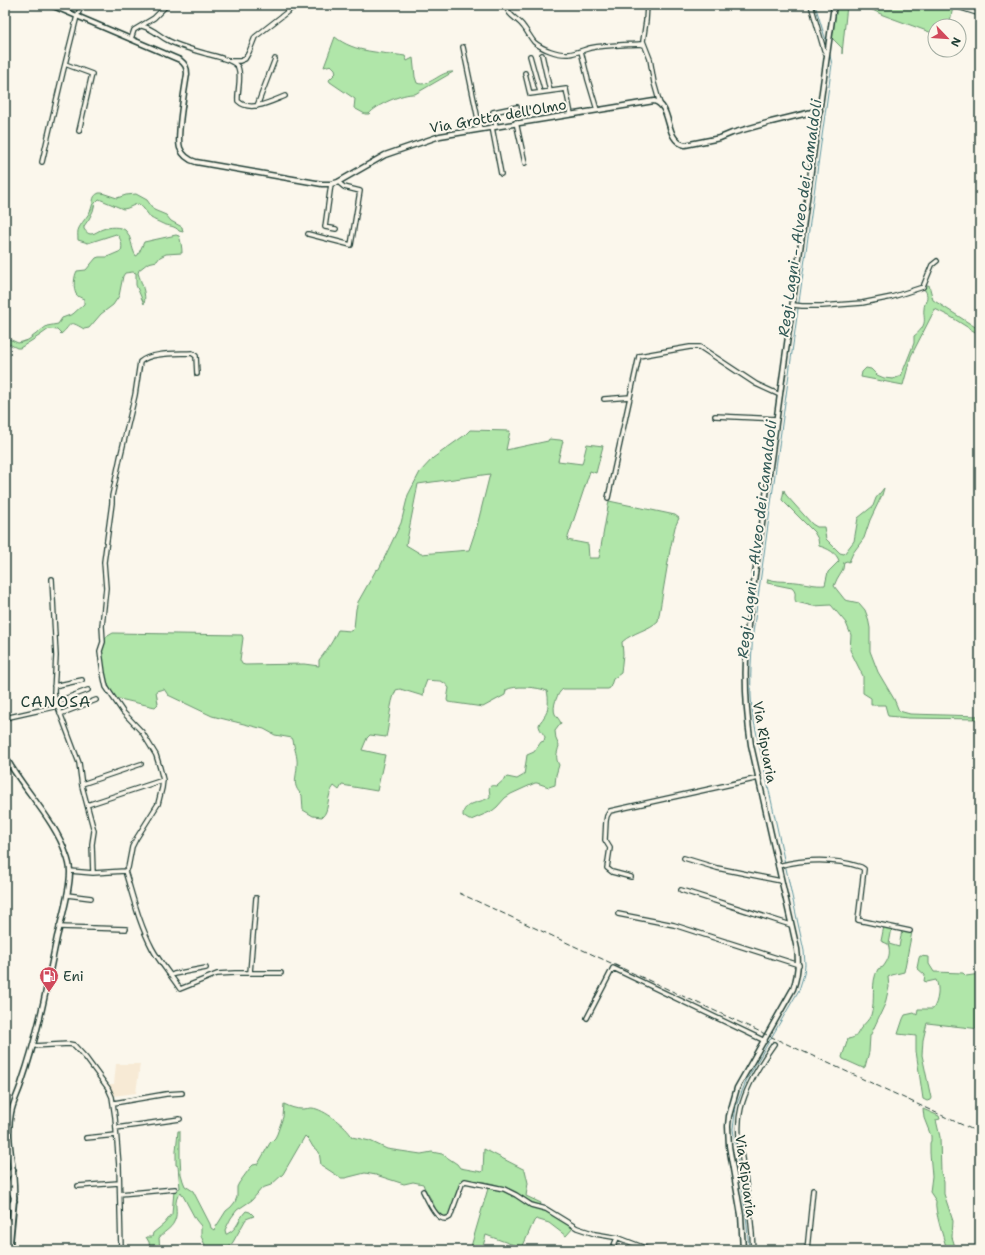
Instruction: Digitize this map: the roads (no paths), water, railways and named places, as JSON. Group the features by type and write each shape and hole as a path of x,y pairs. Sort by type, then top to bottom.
{"main road":[{"path":"5,1176 13,1173"},
{"path":"6,1188 13,1192 14,1198 9,1247"},
{"path":"5,1208 12,1204 14,1198"},
{"path":"5,1214 8,1226 9,1247"}],"street":[{"name":"Via Grotta dell'Olmo","path":"51,5 180,60 187,68 187,74 179,141 182,152 190,160 318,184 331,184 338,182 385,155 440,136 516,122 654,101 660,104"},
{"path":"42,162 65,64 82,5"},
{"path":"131,39 134,30 154,18 167,5"},
{"path":"142,26 149,28 182,47 229,60 240,61 245,59 255,37 296,5"},
{"path":"506,5 510,13 523,26 534,41 543,48 563,54 570,54 603,47 644,45"},
{"path":"647,5 643,41 650,59 654,83 660,104 675,140 682,145 685,146 720,138 771,122 820,110"},
{"path":"812,5 824,50 827,55"},
{"name":"Via Ripuaria","path":"743,1250 741,1215 729,1146 728,1126 731,1106 737,1088 794,989 799,965 797,949 781,881 779,866 751,745 746,696 745,653 834,5"},
{"path":"952,5 980,14"},
{"path":"463,47 480,129"},
{"path":"581,51 597,110"},
{"path":"542,55 550,91"},
{"path":"530,56 540,92"},
{"path":"257,106 275,59"},
{"path":"229,60 237,66 238,101 242,105 257,106 285,96"},
{"path":"65,64 92,74 79,131"},
{"path":"525,73 530,94 566,89 571,114"},
{"path":"501,174 493,112 517,107"},
{"path":"516,122 525,163"},
{"path":"308,234 351,245 360,191 344,187 338,182"},
{"path":"331,184 325,227 336,229"},
{"path":"793,305 802,306 862,303 892,297 923,287 932,265 937,260"},
{"path":"608,498 639,356 696,347 705,350 756,384 780,394"},
{"path":"125,871 128,868 132,847 158,804 163,780 156,755 142,732 123,712 105,683 100,657 103,637 103,614 106,598 104,562 112,496 135,396 140,362 145,358 154,356 192,353 196,356 197,374"},
{"path":"604,398 630,397"},
{"path":"715,416 777,419"},
{"path":"52,579 56,656 54,686 56,702 79,763 82,784 94,831 92,844 93,873"},
{"path":"54,686 82,680"},
{"path":"5,718 54,707 56,702 88,690"},
{"path":"60,714 96,700"},
{"path":"5,756 54,830 66,854 70,871 67,895 33,1046 11,1112 9,1146 15,1186 14,1198"},
{"path":"82,784 141,764"},
{"path":"631,877 612,872 606,868 610,848 605,840 606,821 610,811 759,778"},
{"path":"87,805 163,780"},
{"path":"684,858 717,868 781,881"},
{"path":"779,866 802,861 828,860 861,867 864,870 858,920 910,931"},
{"path":"70,871 93,873 125,871"},
{"path":"125,871 144,931 159,960 180,990 213,975 225,973 282,973"},
{"path":"681,890 791,925"},
{"path":"67,895 91,898"},
{"path":"250,973 256,898"},
{"path":"618,914 674,925 799,965"},
{"path":"60,927 126,929"},
{"path":"171,976 174,974 206,968"},
{"path":"586,1018 612,968 765,1041"},
{"path":"753,1250 752,1222 740,1143 739,1119 741,1108 750,1085 774,1044"},
{"path":"33,1046 74,1045 86,1058 108,1088 112,1097 114,1103 120,1194 119,1212 121,1250"},
{"path":"114,1103 166,1094 182,1093"},
{"path":"116,1128 180,1119"},
{"path":"86,1138 116,1135"},
{"path":"6,1188 10,1184 13,1173"},
{"path":"423,1191 436,1214 443,1219 448,1219 462,1184 465,1181 504,1189 531,1205 546,1210 577,1228 595,1234 617,1238 650,1250"},
{"path":"78,1186 119,1183"},
{"path":"120,1194 175,1190"},
{"path":"807,1250 813,1190"},
{"path":"612,1250 617,1238"}],"waterway":[{"name":"Regi Lagni - Alveo dei Camaldoli","path":"815,5 827,44"},
{"name":"Regi Lagni - Alveo dei Camaldoli","path":"749,1250 746,1215 733,1129 736,1106 747,1079 799,990 804,974 805,964 804,951 753,717 751,686 752,644 832,64 829,52"}],"railway":[{"path":"459,893 980,1133"}],"place":[{"name":"Eni","path":"49,993"}],"district":[{"name":"CANOSA","path":"56,701"}]}
